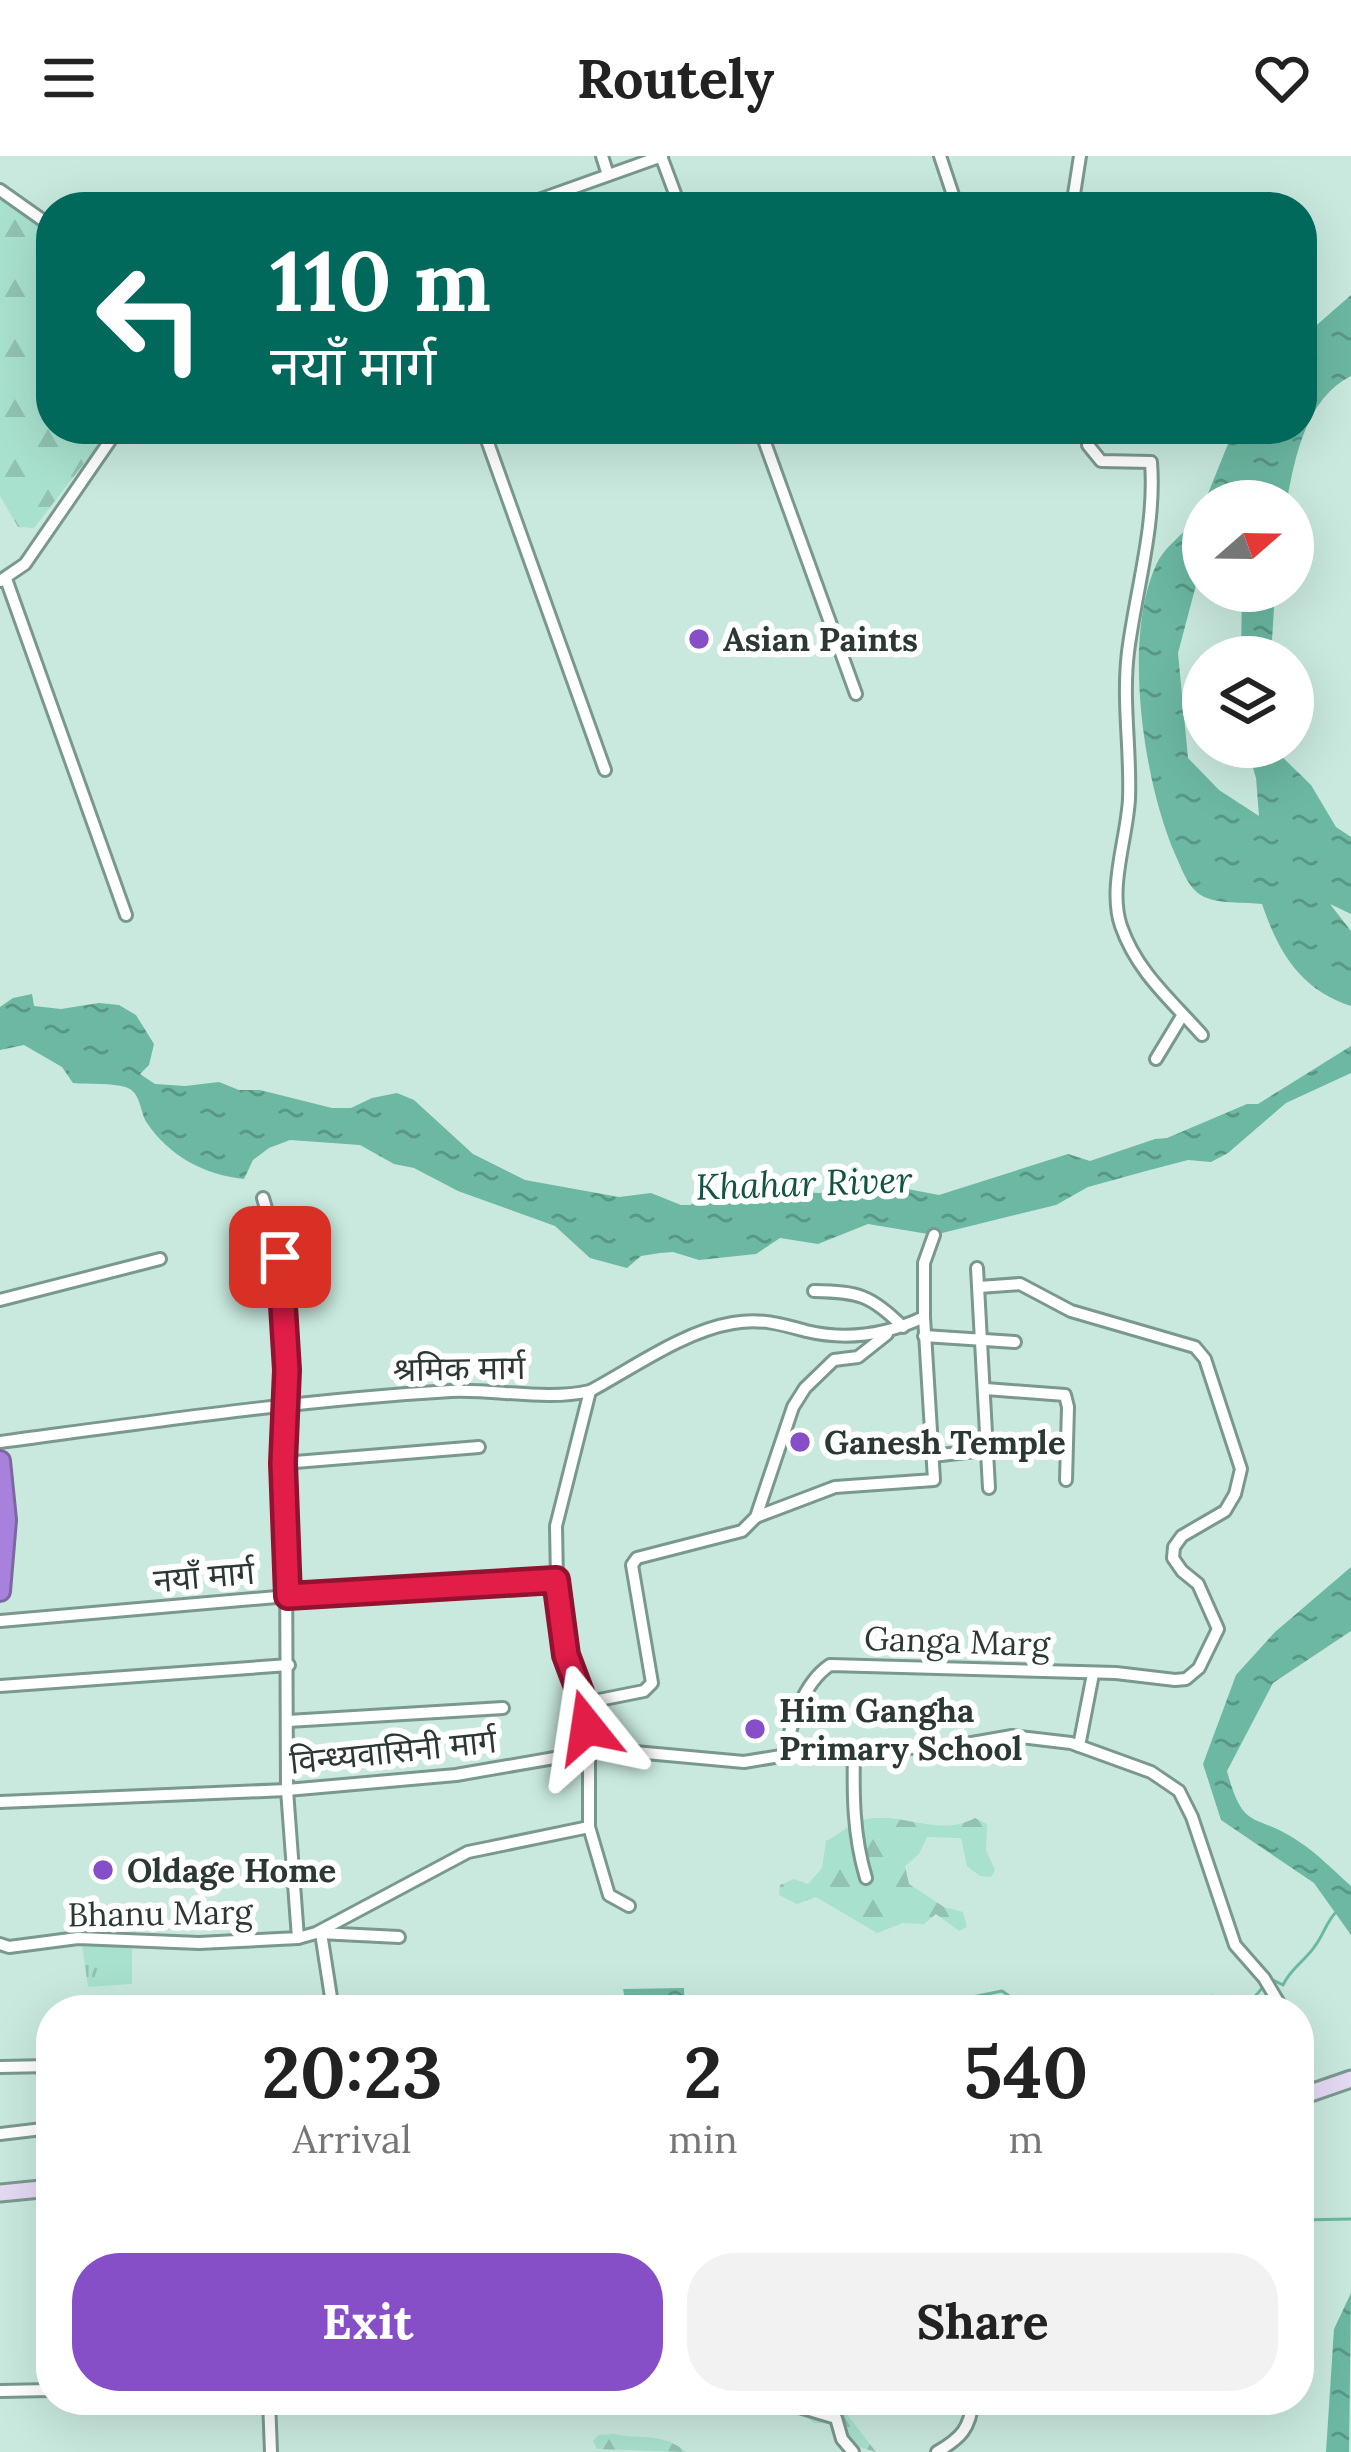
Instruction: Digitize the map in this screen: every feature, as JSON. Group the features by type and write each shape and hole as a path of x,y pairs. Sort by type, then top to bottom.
{"highway":[{"path":"0,1461 0,1591"}],"main road":[{"path":"1314,2088 1351,2079"},
{"path":"0,2193 36,2189"}],"street":[{"path":"602,156 608,175"},
{"path":"561,192 661,156 674,192"},
{"path":"940,156 952,192"},
{"path":"1074,192 1080,156"},
{"path":"0,190 36,215"},
{"path":"108,444 25,564 3,580 126,915"},
{"path":"488,444 605,770"},
{"path":"765,444 856,694"},
{"path":"1088,444 1101,460 1151,462 1154,495 1128,656 1124,716 1129,796 1117,901 1120,924 1143,971 1202,1035"},
{"path":"1156,1059 1182,1016"},
{"name":"Bhanu Marg","path":"0,1944 9,1947 78,1938 199,1943 298,1937 287,1790 285,1300 280,1257 262,1198"},
{"path":"584,1703 644,1690 652,1683 632,1565 637,1558 742,1531 756,1517 836,1487 934,1480 924,1263 934,1235"},
{"path":"0,1300 160,1259"},
{"path":"977,1268 989,1488"},
{"name":"Ganga Marg","path":"785,1756 788,1735 810,1686 830,1665 1186,1679 1199,1668 1218,1629 1198,1584 1177,1565 1174,1547 1225,1511 1241,1468 1205,1359 1195,1347 1071,1311 1021,1284 979,1287"},
{"path":"814,1291 854,1292 878,1302 903,1327"},
{"name":"श्रमिक मार्ग","path":"0,1442 283,1405 454,1391 571,1395 590,1391 693,1336 731,1323 774,1320 847,1337 890,1332 924,1317"},
{"path":"756,1517 793,1407 805,1388 834,1360 858,1357 890,1332"},
{"path":"925,1336 1015,1342"},
{"path":"986,1388 1065,1395 1066,1480"},
{"path":"590,1391 556,1526 556,1580 566,1655 584,1703 590,1752 589,1827 609,1895 629,1906"},
{"path":"932,1456 1067,1440"},
{"path":"283,1463 479,1447"},
{"name":"नयाँ मार्ग","path":"0,1621 288,1596 556,1580"},
{"path":"0,1686 289,1665"},
{"path":"1079,1746 1093,1674"},
{"path":"288,1721 503,1708"},
{"name":"विन्ध्यवासिनी मार्ग","path":"0,1802 287,1790 456,1775 590,1752 744,1762 854,1748 949,1747 1012,1736 1079,1746 1151,1772 1179,1791 1235,1945 1274,1995"},
{"path":"854,1748 853,1808 866,1878"},
{"path":"318,1933 468,1852 589,1827"},
{"path":"318,1933 330,1995"},
{"path":"298,1937 318,1933 399,1937"},
{"path":"0,2067 36,2066"},
{"path":"0,2134 36,2130"},
{"path":"0,2391 36,2390"},
{"path":"270,2415 271,2452"},
{"path":"826,2415 836,2418 842,2439 854,2452"},
{"path":"937,2452 963,2434 971,2415"}],"green space":[{"path":"0,199 36,224 36,444 98,444 34,528 18,527 0,496"},
{"path":"888,1818 946,1826 975,1818 987,1824 986,1850 995,1870 991,1877 980,1876 967,1866 961,1838 927,1837 919,1854 905,1866 909,1884 944,1907 963,1912 967,1927 959,1931 936,1914 924,1924 903,1923 877,1933 816,1897 797,1904 779,1895 780,1885 794,1879 808,1884 822,1868 826,1841 859,1821"},
{"path":"82,1945 132,1947 132,1984 88,1987"},
{"path":"804,2415 848,2415 876,2452 855,2446 840,2424 814,2423"},
{"path":"598,2435 660,2439 686,2452 597,2449 593,2441"}],"water":[{"path":"1351,295 1351,376 1317,408 1317,325"},
{"path":"1228,444 1299,447 1292,480 1213,480"},
{"path":"1182,533 1182,612 1189,612 1178,653 1182,768 1198,768 1219,790 1259,816 1253,768 1294,768 1311,785 1336,827 1351,837 1351,914 1330,904 1351,931 1351,1006 1318,990 1294,967 1262,904 1213,900 1195,891 1183,873 1154,788 1139,668 1146,594 1168,548"},
{"path":"1242,612 1274,612 1272,636 1241,636"},
{"path":"32,994 34,1006 61,1009 99,1003 119,1005 136,1015 154,1044 149,1065 140,1074 155,1084 219,1082 332,1108 351,1108 397,1093 414,1100 473,1154 525,1180 619,1197 651,1193 681,1205 728,1187 819,1193 897,1187 939,1195 1068,1154 1090,1161 1167,1138 1247,1104 1258,1104 1351,1046 1351,1073 1286,1103 1211,1162 1188,1160 1088,1187 1056,1205 934,1235 868,1224 818,1244 780,1238 756,1254 699,1260 660,1253 641,1256 627,1268 590,1258 555,1226 458,1191 360,1145 290,1140 253,1160 244,1179 202,1168 156,1135 130,1089 73,1083 62,1067 24,1045 0,1050 0,1007"},
{"path":"1351,1567 1351,1631 1273,1683 1227,1771 1245,1813 1305,1846 1351,1886 1351,1935 1314,1883 1221,1820 1203,1764 1236,1675 1275,1632"},
{"path":"684,1988 684,1995 624,1995 623,1989"},
{"path":"1351,2293 1349,2452 1326,2452 1334,2329"}],"waterway":[{"path":"1273,1980 1283,1985 1337,1911"},
{"path":"1256,1995 1262,1988"},
{"path":"982,1995 1002,1991 1008,1995"},
{"path":"1314,2220 1351,2219"}],"place":[{"name":"Asian Paints","path":"699,639"},
{"name":"Ganesh Temple","path":"800,1442"},
{"name":"Him Gangha Primary School","path":"755,1729"},
{"name":"Oldage Home","path":"103,1870"}],"route":[{"path":"280,1257 287,1370 283,1463 288,1596 556,1580 566,1655 584,1703 587,1727"}],"water label":[{"name":"Khahar River","path":"804,1183"}]}
